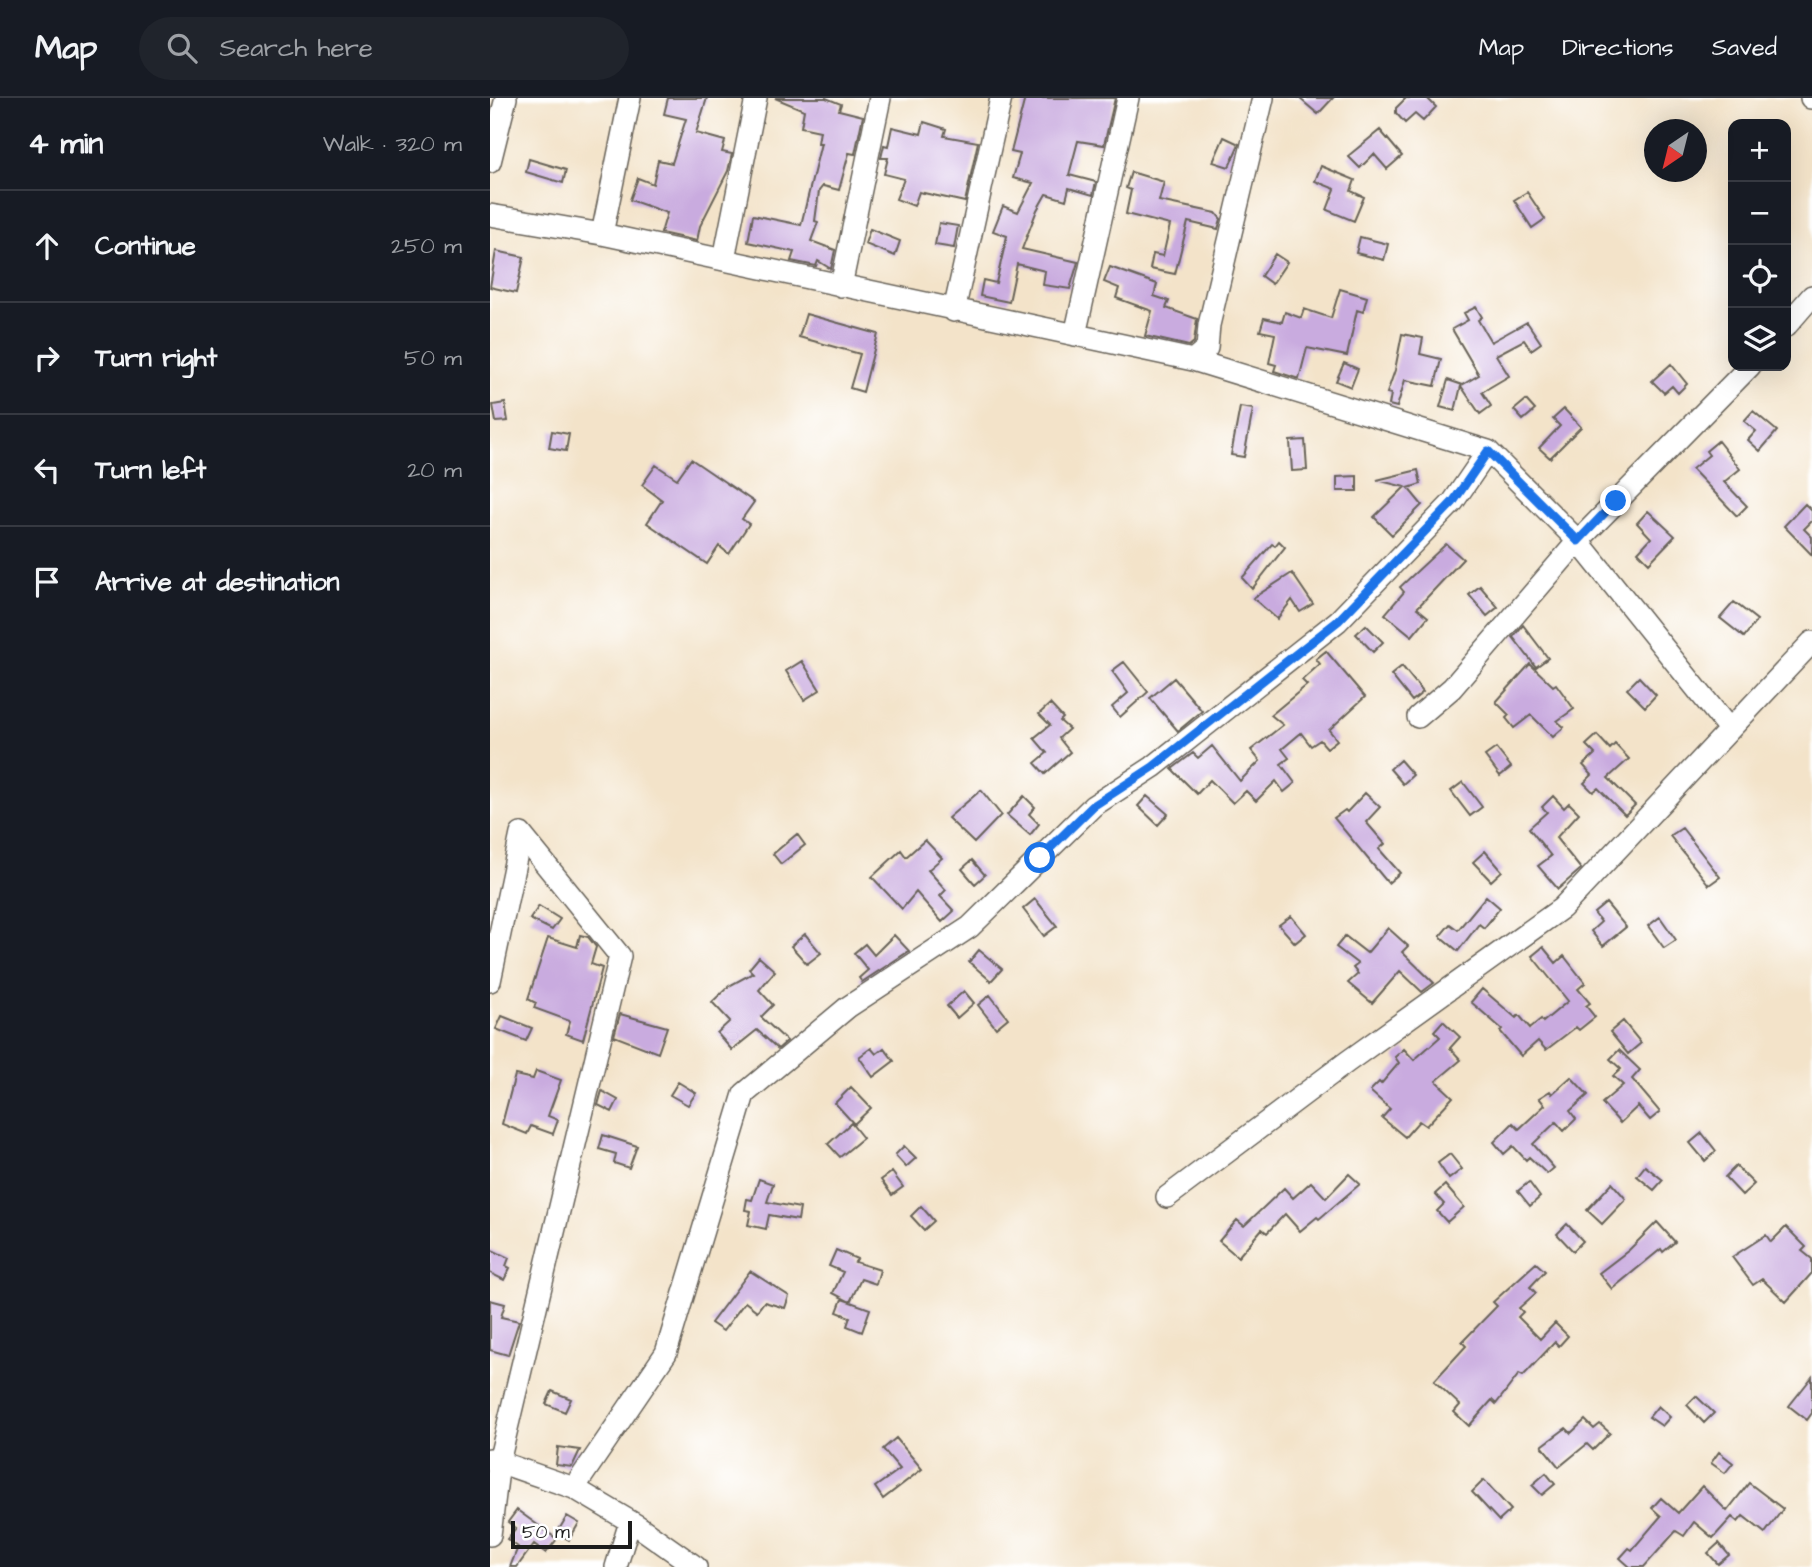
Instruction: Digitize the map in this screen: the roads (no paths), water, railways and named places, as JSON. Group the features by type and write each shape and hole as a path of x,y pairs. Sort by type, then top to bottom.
{"street":[{"path":"490,162 506,98"},
{"path":"602,234 630,98"},
{"path":"723,259 756,98"},
{"path":"841,286 880,98"},
{"path":"954,311 1001,98"},
{"path":"1075,335 1128,98"},
{"path":"1193,360 1207,348 1209,325 1263,98"},
{"path":"490,215 602,234 1193,360 1488,451 1578,541 1729,729"},
{"path":"1791,320 1812,296"},
{"path":"1418,717 1452,688 1578,541 1745,371"},
{"path":"574,1488 666,1353 744,1094 848,1007 970,926 1093,806 1153,767 1338,621 1453,502 1488,451"},
{"path":"1167,1197 1358,1054 1562,908 1812,642"},
{"path":"490,981 521,834 620,957 495,1460 490,1535"},
{"path":"495,1460 574,1488 631,1521 696,1567"},
{"path":"616,1567 631,1521"}]}
